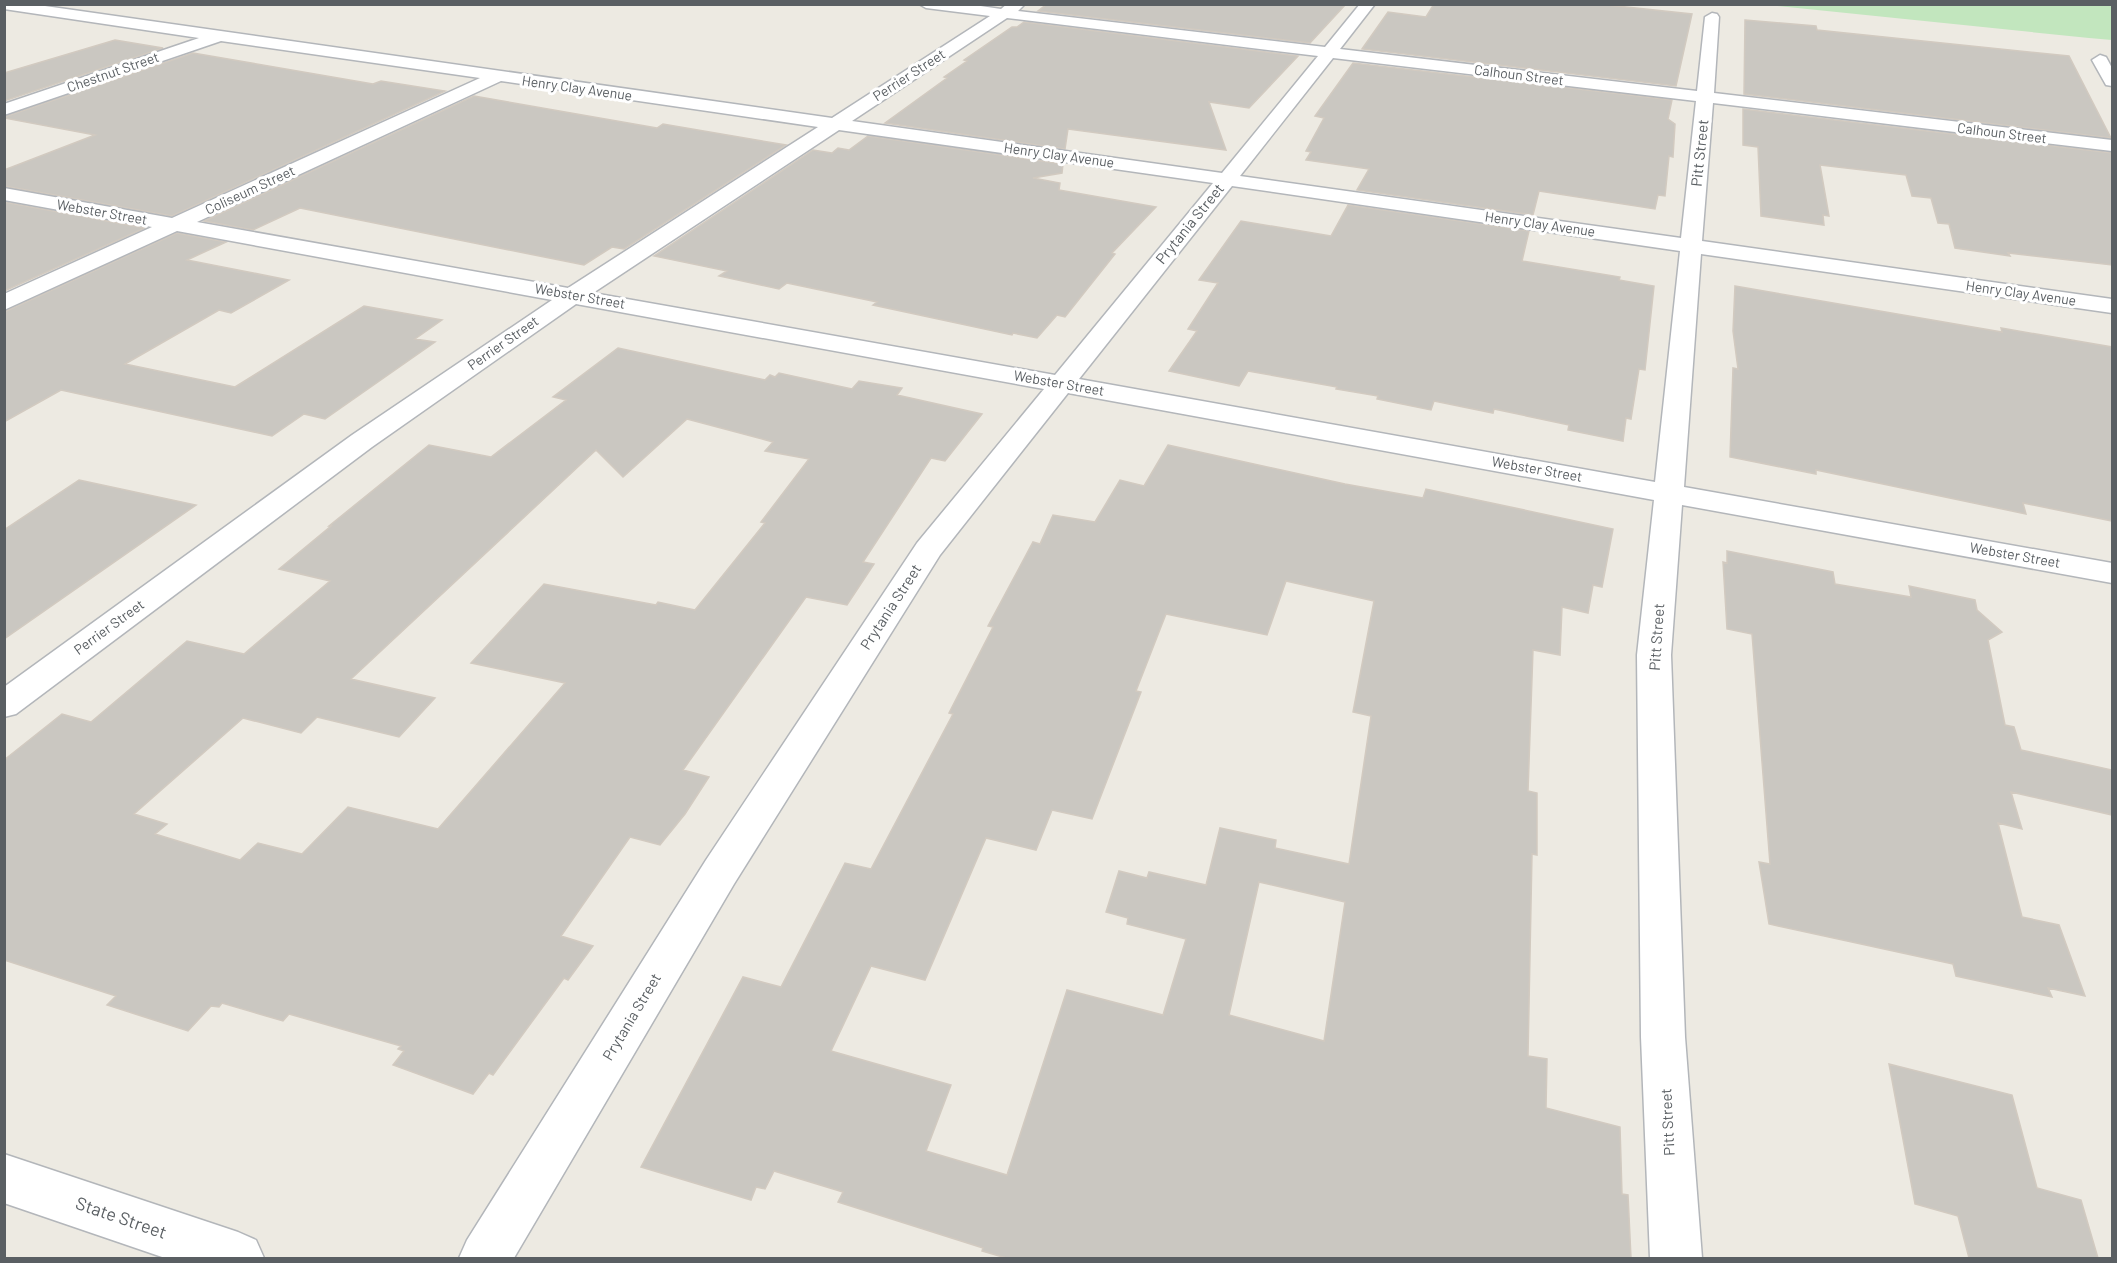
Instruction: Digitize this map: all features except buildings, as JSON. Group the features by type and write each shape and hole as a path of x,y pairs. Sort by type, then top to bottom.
{"street":[{"name":"Calhoun Street","path":"926,4 1011,9 1328,52 2112,146"},
{"name":"Prytania Street","path":"485,1258 720,872 928,550 1368,4"},
{"name":"Henry Clay Avenue","path":"4,5 2112,306"},
{"name":"Perrier Street","path":"4,705 362,441 574,295 1011,9"},
{"name":"Pitt Street","path":"1676,1258 1663,1037 1654,655 1712,17"},
{"name":"Chestnut Street","path":"4,110 222,35"},
{"path":"2100,60 2112,81"},
{"name":"Coliseum Street","path":"4,303 496,77"},
{"name":"Webster Street","path":"4,194 2112,573"},
{"name":"State Street","path":"4,1178 238,1258"}],"green space":[{"path":"1768,5 2112,5 2112,40 2089,38"}]}
